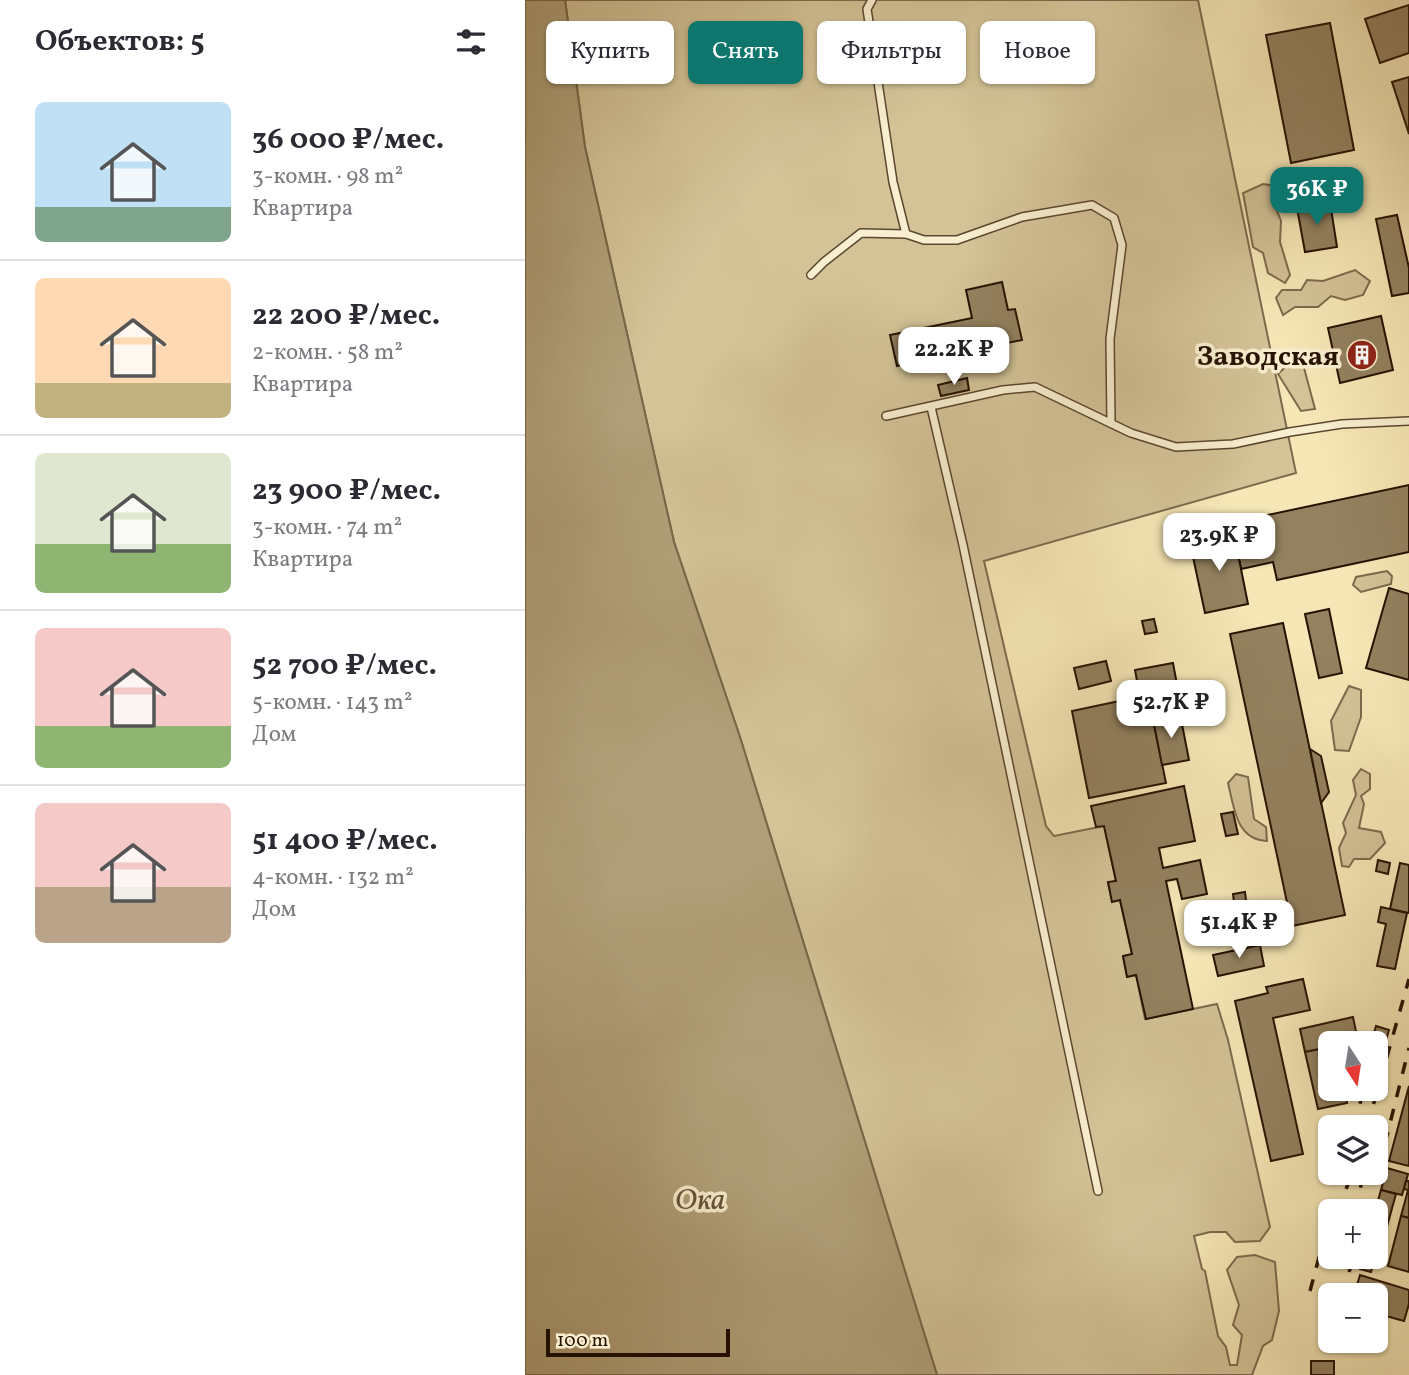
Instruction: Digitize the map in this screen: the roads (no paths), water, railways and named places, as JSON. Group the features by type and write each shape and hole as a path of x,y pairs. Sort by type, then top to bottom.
{"lane":[{"path":"872,0 867,9 893,182 906,234"},
{"path":"811,275 861,233 906,234 924,240 957,240 1022,217 1092,205 1114,218 1122,245 1110,339 1111,423"},
{"path":"886,416 1003,390 1035,387 1131,433 1176,447 1233,444 1342,424 1409,421"},
{"path":"931,407 963,545 1098,1191"}],"water":[{"name":"Ока","path":"525,0 565,0 568,21 546,21 546,84 576,84 585,147 674,542 740,737 937,1375 525,1375"}],"railway":[{"path":"1370,1115 1409,979"},
{"path":"1388,1131 1409,1048"},
{"path":"1357,1115 1361,1101"},
{"path":"1342,1199 1348,1185"},
{"path":"1358,1199 1361,1185"},
{"path":"1310,1291 1318,1261"},
{"path":"1346,1283 1350,1269"}],"place":[{"name":"Заводская","path":"1362,355"}]}
